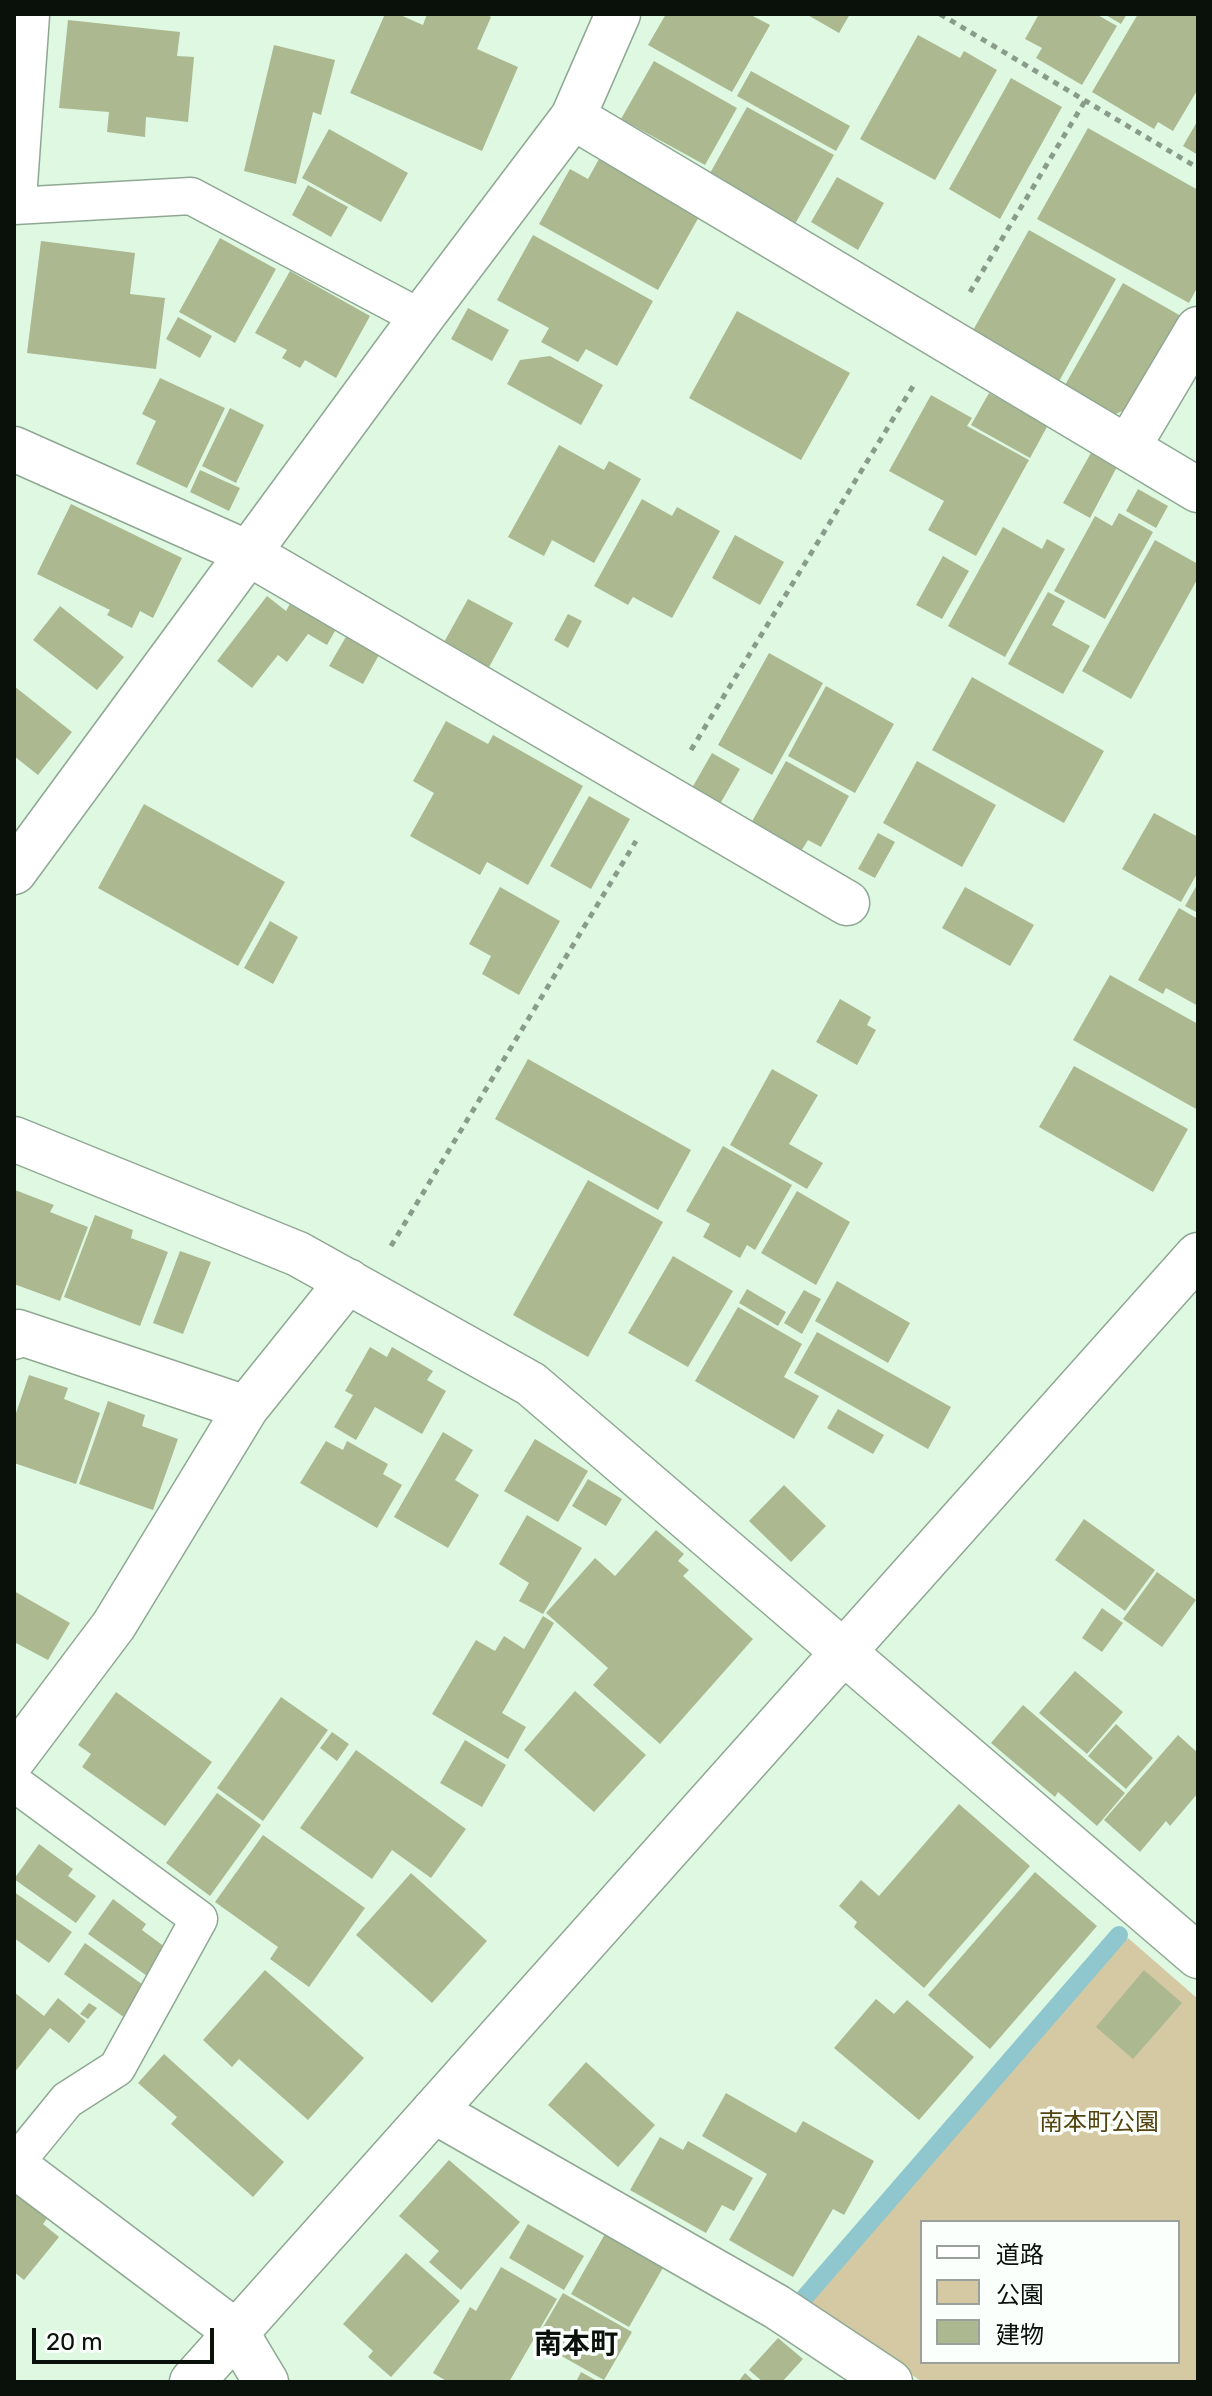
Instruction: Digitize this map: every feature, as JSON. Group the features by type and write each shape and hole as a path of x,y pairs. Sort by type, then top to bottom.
{"street":[{"path":"14,199 26,14"},
{"path":"14,872 421,318 573,117 618,14"},
{"path":"573,117 1198,490"},
{"path":"1128,447 1198,329"},
{"path":"14,449 248,553 847,903"},
{"path":"14,1139 298,1254 531,1384 1198,1956"},
{"path":"192,2382 846,1653 1198,1255"},
{"path":"14,1758 114,1625 246,1408 356,1286"},
{"path":"14,1337 18,1332 246,1408"},
{"path":"434,2111 777,2307 890,2382"},
{"path":"14,2165 236,2332 266,2382"}],"lane":[{"path":"14,206 191,196 421,318"},
{"path":"14,1783 199,1919 117,2068 67,2100 14,2165"}],"path":[{"path":"940,14 1198,168"},
{"path":"356,1286 664,796 1085,101"}],"green space":[{"name":"南本町公園","path":"1128,1938 1198,1999 1198,2382 922,2382 810,2301"}],"building":[{"path":"385,14 398,14 423,25 427,14 486,14 491,17 477,49 518,67 482,151 350,93"},
{"path":"666,14 749,14 770,25 732,92 648,45"},
{"path":"806,14 850,14 839,33"},
{"path":"1039,14 1096,14 1117,26 1082,85 1036,58 1042,48 1025,39"},
{"path":"1104,14 1127,14 1121,24"},
{"path":"1138,14 1198,14 1198,89 1173,131 1158,122 1154,129 1092,92"},
{"path":"68,20 180,32 177,56 194,57 188,122 146,117 145,137 107,132 109,112 59,108"},
{"path":"918,35 960,58 964,51 997,70 935,180 860,139"},
{"path":"274,45 335,60 321,115 313,112 296,184 244,171"},
{"path":"654,61 737,108 705,165 621,119"},
{"path":"751,71 850,126 836,151 737,96"},
{"path":"1011,78 1062,107 1000,219 949,189"},
{"path":"747,107 834,155 795,224 709,175"},
{"path":"1198,120 1198,155 1183,146"},
{"path":"1088,128 1198,190 1198,286 1189,303 1037,219"},
{"path":"329,129 408,173 381,222 302,178"},
{"path":"599,159 700,215 658,290 539,224 570,169 588,179"},
{"path":"837,177 884,203 858,250 811,222"},
{"path":"308,185 348,207 331,237 292,215"},
{"path":"1029,230 1116,279 1058,383 971,334"},
{"path":"533,235 653,301 617,366 586,349 578,362 541,342 549,328 497,300"},
{"path":"220,238 276,269 235,343 179,312"},
{"path":"41,241 135,253 130,294 165,298 156,369 27,353"},
{"path":"290,271 370,316 336,378 305,360 300,368 282,358 287,350 255,333"},
{"path":"1123,283 1181,316 1130,407 1116,414 1065,385"},
{"path":"468,308 509,330 492,361 451,339"},
{"path":"737,311 850,373 801,460 689,398"},
{"path":"178,317 212,336 200,358 166,339"},
{"path":"550,356 603,385 581,425 507,384 520,360"},
{"path":"160,378 225,408 187,488 136,464 156,421 142,414"},
{"path":"989,393 1048,425 1030,458 971,425"},
{"path":"931,395 972,418 967,426 1029,460 976,556 928,530 944,501 889,471"},
{"path":"230,408 264,425 236,483 202,466"},
{"path":"559,445 604,470 609,461 641,479 594,563 552,540 544,556 508,537"},
{"path":"1092,451 1118,465 1090,518 1063,503"},
{"path":"200,470 240,488 229,511 190,492"},
{"path":"1138,489 1168,506 1156,528 1126,511"},
{"path":"642,499 672,516 677,507 720,531 672,618 633,597 628,605 594,586"},
{"path":"71,504 182,558 153,618 140,611 132,628 107,615 110,610 37,574"},
{"path":"1119,513 1153,532 1105,619 1054,591 1095,516 1112,526"},
{"path":"1003,527 1042,549 1047,539 1065,549 1005,657 948,626"},
{"path":"735,535 784,562 760,605 712,578"},
{"path":"1155,540 1198,564 1198,578 1131,699 1082,671"},
{"path":"943,556 969,571 942,619 916,605"},
{"path":"1048,592 1065,601 1052,625 1090,646 1063,694 1008,664"},
{"path":"267,596 286,611 293,598 339,624 327,645 308,634 287,662 278,655 252,688 217,661"},
{"path":"468,599 513,623 488,669 443,644"},
{"path":"60,606 124,657 97,690 33,640"},
{"path":"568,614 582,621 568,648 554,640"},
{"path":"347,635 380,653 363,684 329,666"},
{"path":"769,653 823,683 772,775 718,745"},
{"path":"972,677 1104,751 1064,823 932,750"},
{"path":"14,686 72,732 38,775 14,756"},
{"path":"826,686 894,724 855,793 788,756"},
{"path":"446,721 488,744 493,735 583,786 528,885 487,862 480,875 410,836 434,793 413,781"},
{"path":"712,753 740,769 720,804 692,788"},
{"path":"786,761 849,796 821,847 808,840 800,853 750,825"},
{"path":"917,761 996,805 962,867 883,823"},
{"path":"589,796 630,819 591,889 550,866"},
{"path":"144,804 285,882 238,966 98,888"},
{"path":"1154,813 1198,837 1198,872 1181,902 1122,869"},
{"path":"878,833 895,842 875,878 858,869"},
{"path":"1198,883 1198,913 1185,906"},
{"path":"500,887 560,921 519,995 482,974 491,956 469,944"},
{"path":"965,887 1034,925 1010,966 942,928"},
{"path":"1179,908 1198,919 1198,1006 1166,988 1163,994 1138,980"},
{"path":"270,921 298,937 273,984 244,968"},
{"path":"1110,975 1198,1024 1198,1110 1073,1040"},
{"path":"840,999 871,1017 867,1025 876,1030 857,1065 816,1042"},
{"path":"528,1059 691,1150 658,1210 495,1119"},
{"path":"1074,1066 1188,1129 1153,1192 1039,1127"},
{"path":"772,1069 818,1095 789,1144 823,1163 807,1189 730,1145"},
{"path":"723,1146 792,1185 755,1250 747,1245 740,1258 703,1237 710,1224 686,1211"},
{"path":"588,1180 663,1222 588,1357 513,1315"},
{"path":"15,1190 54,1205 50,1212 88,1227 60,1301 14,1284"},
{"path":"797,1191 850,1222 816,1285 761,1253"},
{"path":"95,1215 133,1230 131,1238 168,1252 140,1326 64,1297"},
{"path":"180,1251 211,1262 183,1334 153,1323"},
{"path":"673,1256 733,1291 688,1367 628,1333"},
{"path":"837,1281 910,1323 888,1363 815,1321"},
{"path":"747,1289 786,1312 778,1326 739,1303"},
{"path":"804,1290 821,1299 802,1334 784,1323"},
{"path":"738,1307 802,1344 784,1377 819,1396 794,1439 695,1381"},
{"path":"817,1332 951,1407 928,1449 794,1373"},
{"path":"370,1347 387,1357 392,1347 433,1371 427,1380 446,1391 422,1434 375,1407 356,1440 334,1427 353,1395 345,1391"},
{"path":"29,1375 68,1388 64,1399 100,1413 76,1484 14,1463 14,1419"},
{"path":"108,1401 145,1415 142,1426 178,1439 153,1510 79,1484"},
{"path":"838,1409 884,1435 873,1454 827,1428"},
{"path":"443,1432 473,1450 455,1480 479,1495 448,1548 394,1517"},
{"path":"535,1439 588,1471 558,1522 504,1491"},
{"path":"326,1441 343,1450 347,1441 388,1464 383,1474 402,1485 377,1528 300,1483"},
{"path":"588,1479 622,1499 606,1526 572,1506"},
{"path":"784,1485 826,1526 791,1562 749,1521"},
{"path":"527,1515 582,1548 543,1614 519,1601 529,1583 499,1564"},
{"path":"1084,1519 1155,1570 1125,1611 1055,1560"},
{"path":"656,1530 684,1554 678,1561 689,1570 683,1576 753,1639 660,1744 593,1685 608,1668 546,1613 595,1558 615,1576"},
{"path":"1157,1572 1196,1600 1162,1647 1123,1619"},
{"path":"14,1591 70,1623 48,1660 14,1642"},
{"path":"1102,1608 1123,1623 1102,1652 1082,1638"},
{"path":"543,1616 554,1623 502,1713 526,1727 508,1759 432,1714 476,1640 495,1651 504,1636 524,1649"},
{"path":"1075,1671 1123,1712 1087,1754 1039,1713"},
{"path":"575,1691 646,1755 594,1812 524,1750"},
{"path":"116,1692 212,1762 165,1826 82,1767 91,1754 78,1745"},
{"path":"281,1697 328,1730 263,1821 217,1788"},
{"path":"1023,1705 1125,1793 1097,1826 1058,1792 1055,1797 991,1743"},
{"path":"1116,1724 1153,1758 1126,1789 1088,1756"},
{"path":"332,1732 349,1744 337,1761 320,1748"},
{"path":"1178,1735 1198,1753 1198,1793 1170,1826 1166,1821 1140,1852 1104,1820"},
{"path":"465,1740 506,1765 482,1807 440,1783"},
{"path":"356,1750 466,1829 431,1878 392,1850 372,1879 300,1828"},
{"path":"217,1793 261,1825 210,1896 166,1863"},
{"path":"959,1804 1030,1866 924,1988 854,1927 857,1922 839,1906 861,1880 879,1896"},
{"path":"263,1835 365,1908 309,1987 270,1959 278,1947 215,1902"},
{"path":"39,1844 73,1869 68,1876 96,1896 76,1923 14,1879"},
{"path":"1035,1872 1097,1926 990,2049 928,1995"},
{"path":"411,1873 487,1941 432,2003 356,1935"},
{"path":"14,1892 72,1932 49,1963 14,1938"},
{"path":"113,1899 146,1924 142,1930 169,1950 150,1978 88,1934"},
{"path":"85,1943 146,1987 125,2018 64,1974"},
{"path":"265,1970 364,2058 308,2120 239,2059 232,2067 203,2040"},
{"path":"1144,1970 1182,2003 1133,2059 1096,2027"},
{"path":"14,1992 44,2016 58,1998 86,2021 69,2043 50,2028 14,2073"},
{"path":"876,1999 894,2014 907,2000 974,2057 919,2120 834,2048"},
{"path":"89,2003 97,2008 88,2019 80,2014"},
{"path":"164,2054 284,2162 253,2197 171,2124 177,2117 138,2083"},
{"path":"586,2062 655,2125 618,2167 548,2105"},
{"path":"726,2093 796,2133 803,2121 874,2161 844,2215 833,2209 793,2277 729,2240 767,2174 702,2136"},
{"path":"660,2137 683,2150 688,2141 753,2178 734,2211 722,2205 706,2233 630,2190"},
{"path":"449,2160 520,2222 461,2290 429,2262 439,2251 399,2216"},
{"path":"14,2191 48,2217 43,2224 59,2237 24,2280 14,2272"},
{"path":"528,2224 584,2256 564,2290 509,2258"},
{"path":"610,2225 668,2259 629,2327 571,2294"},
{"path":"406,2253 460,2301 391,2377 368,2357 373,2351 343,2324"},
{"path":"501,2267 557,2299 509,2382 448,2382 433,2373 470,2307 476,2311"},
{"path":"563,2293 632,2332 604,2380 535,2341"},
{"path":"778,2338 803,2359 782,2382 763,2382 749,2370"},
{"path":"581,2372 599,2382 576,2382"},
{"path":"745,2373 755,2382 738,2382"}],"waterway":[{"path":"805,2297 1119,1935"}],"district":[{"name":"南本町","path":"576,2345"}]}
